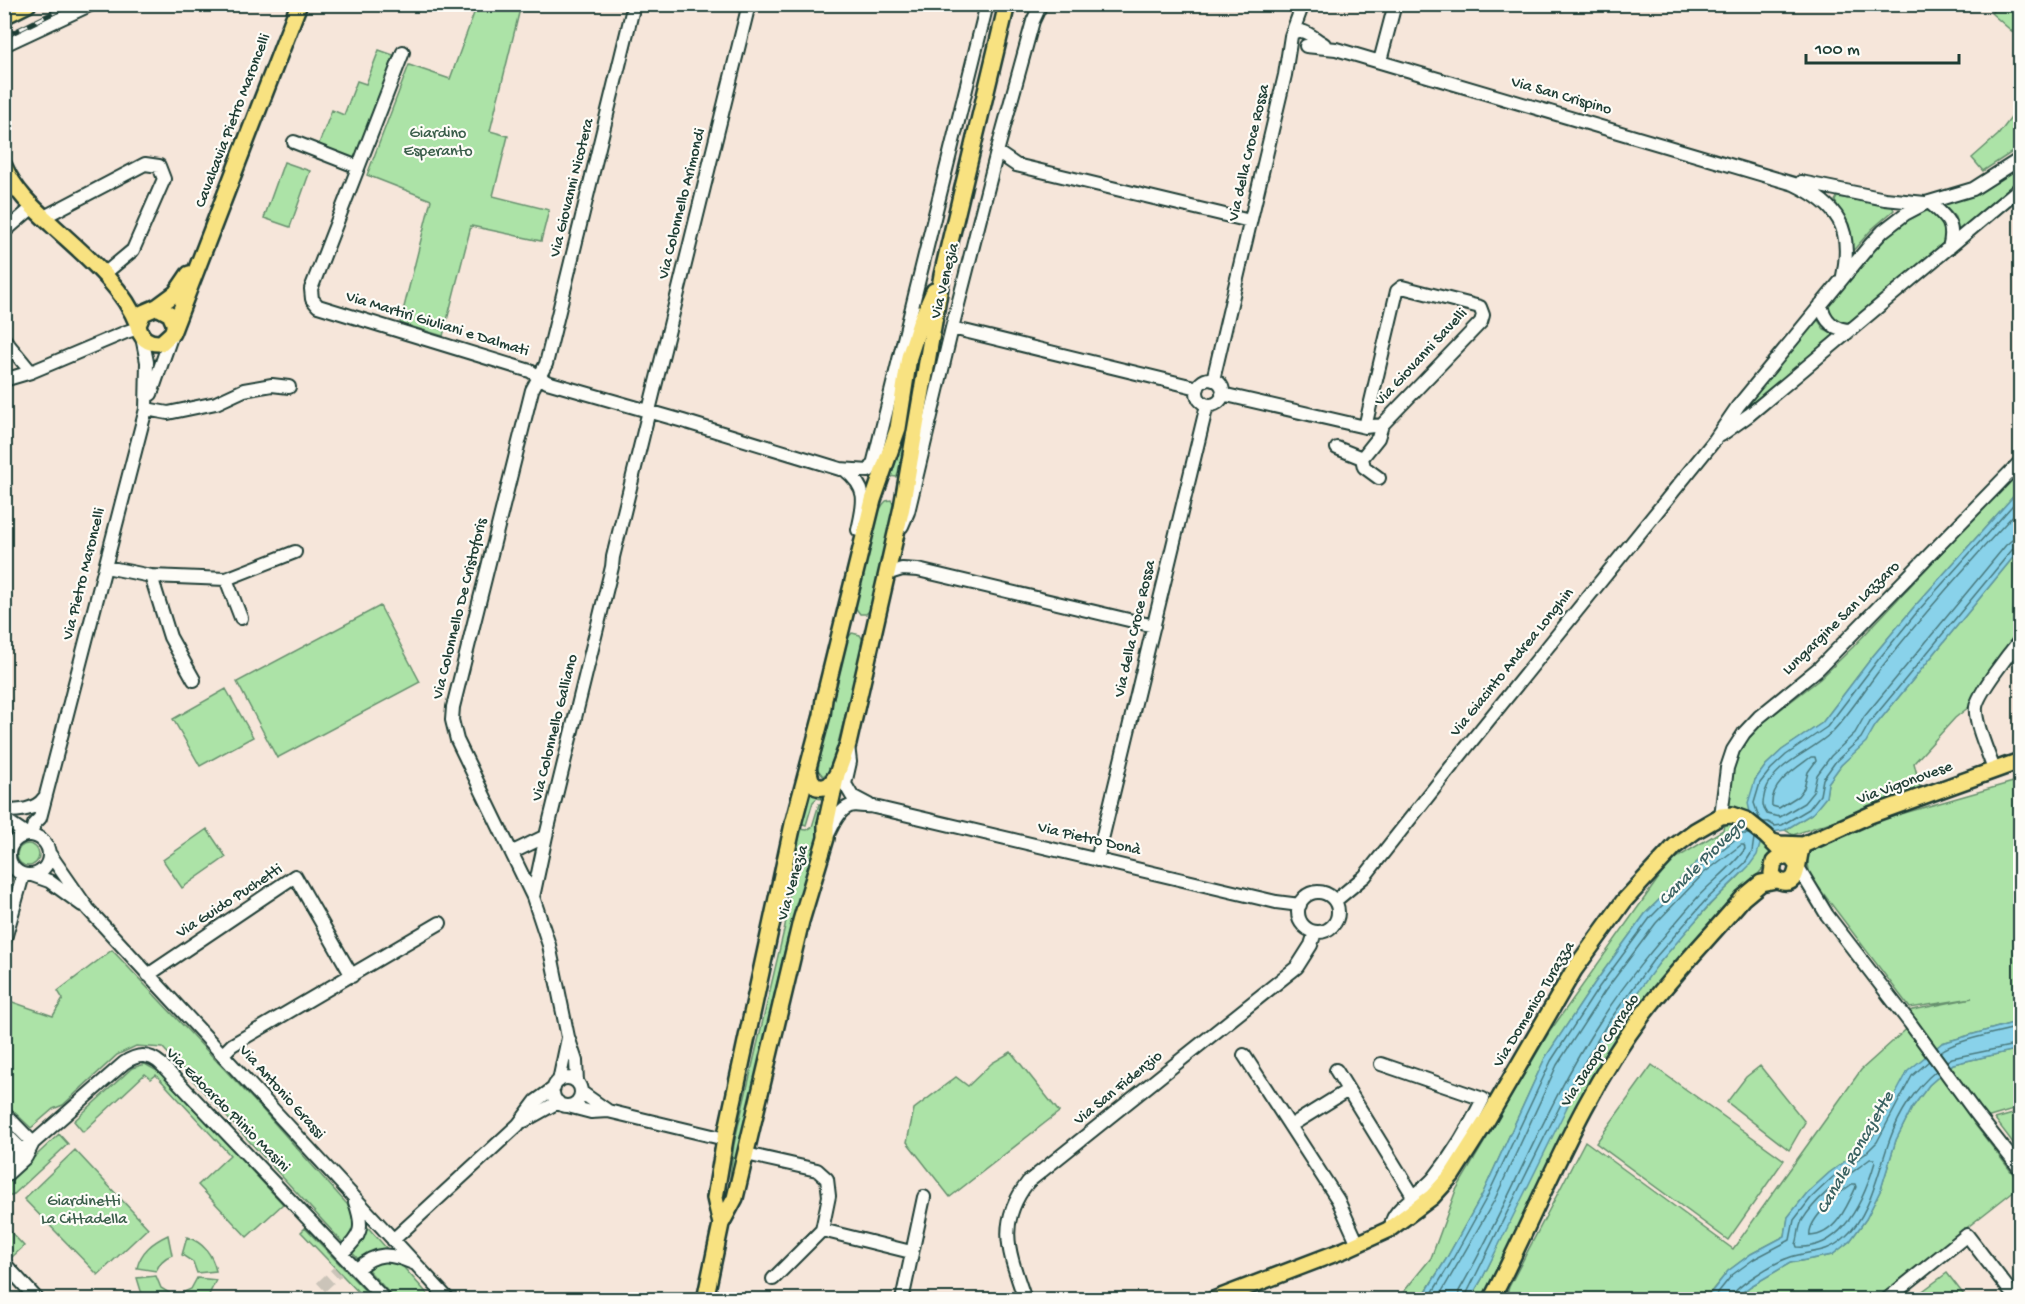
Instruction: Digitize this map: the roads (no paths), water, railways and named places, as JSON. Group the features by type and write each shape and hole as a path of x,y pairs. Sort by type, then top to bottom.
{"main road":[{"path":"4,16 28,4"},
{"name":"Cavalcavia Pietro Maroncelli","path":"173,331 298,4"},
{"name":"Via Venezia","path":"705,1299 721,1224 735,1198 801,921 826,838 826,824 837,774 848,744 904,498 907,468 942,275 1007,4"},
{"name":"Via Pietro Maroncelli","path":"4,166 20,194 126,299 139,330"},
{"name":"Cavalcavia Pietro Maroncelli","path":"154,307 176,293 203,251"},
{"name":"Via Venezia","path":"721,1224 715,1198 725,1139 793,824 876,492 875,470 897,429 915,338 942,275"},
{"name":"Via Pietro Maroncelli","path":"126,299 154,307"},
{"path":"154,307 166,310 174,323 173,331 161,343 151,342 139,330 143,313 154,307"},
{"path":"876,492 883,488 892,488 904,498"},
{"name":"Via Vigonovese","path":"1800,844 1870,815 2020,761"},
{"path":"808,768 811,780 817,787 830,784 837,774"},
{"path":"1722,816 1732,815 1746,820 1791,861 1794,878 1783,881 1772,873 1772,865 1777,859 1791,861"},
{"name":"Via Domenico Turazza","path":"1213,1299 1358,1244 1388,1230 1432,1197 1452,1175 1487,1120 1574,970 1624,901 1675,846 1695,831 1722,816"},
{"path":"1769,839 1780,844 1800,844 1799,851 1791,861"},
{"name":"Via Jacopo Corrado","path":"1493,1299 1575,1124 1643,1014 1743,898 1761,883 1783,881"}],"street":[{"path":"4,45 92,4"},
{"name":"Via Giovanni Nicotera","path":"539,377 546,364 634,4"},
{"name":"Via Colonnello Arimondi","path":"650,411 749,4"},
{"name":"Via Venezia","path":"875,470 873,465 987,4"},
{"name":"Via Venezia","path":"892,549 909,513 952,328 1033,21 1035,4"},
{"name":"Via Venezia","path":"1033,21 1041,4"},
{"path":"1380,62 1395,4"},
{"name":"Via della Croce Rossa","path":"1213,380 1285,75 1300,39 1301,6"},
{"name":"Via San Crispino","path":"1300,39 1776,178 1885,199 1927,203"},
{"name":"Via Martiri Giuliani e Dalmati","path":"403,52 311,289 312,299 318,306 530,371 547,382 842,470"},
{"path":"294,142 358,167"},
{"path":"997,152 1016,165 1250,221"},
{"name":"Via Giacinto Andrea Longhin","path":"1335,901 1365,876 1714,441 1728,418 1883,231 1896,220 1927,203 1973,189 2020,159"},
{"path":"4,232 38,212 145,164 159,166 164,179 133,250 103,275"},
{"name":"Via San Crispino","path":"1776,178 1812,193 1833,211 1843,226 1847,244 1843,277"},
{"name":"Via Giacinto Andrea Longhin","path":"1714,441 1749,415 2020,188"},
{"path":"1927,203 1944,215 1949,222 1952,237 1949,248"},
{"name":"Via Venezia","path":"915,338 919,298 917,284"},
{"name":"Via Giovanni Savelli","path":"1222,394 1365,427 1382,425 1481,322 1483,315 1480,307 1402,287 1397,291 1365,427"},
{"path":"1821,304 1823,315 1829,323 1843,330 1851,330"},
{"path":"952,328 1198,388"},
{"path":"4,380 31,372 126,332 139,330"},
{"name":"Via Pietro Maroncelli","path":"29,835 40,818 146,409 147,362 139,330"},
{"name":"Cavalcavia Pietro Maroncelli","path":"146,409 173,331"},
{"path":"4,339 31,372"},
{"name":"Via Colonnello De Cristoforis","path":"539,377 530,397 452,720 457,740 534,897 549,945 568,1037 576,1061 579,1087"},
{"path":"1205,380 1213,380 1221,386 1222,394 1218,402 1207,405 1198,398 1198,388 1205,380"},
{"path":"146,409 168,413 216,403 244,390 272,385 289,387"},
{"name":"Via della Croce Rossa","path":"1097,860 1207,405"},
{"name":"Via Colonnello Galliano","path":"534,897 546,836 650,411"},
{"name":"Via Colonnello Galliano","path":"612,567 620,556 650,431 657,422 669,417"},
{"path":"1362,458 1378,438 1382,425"},
{"path":"1337,448 1362,458 1365,467 1379,478"},
{"name":"Lungargine San Lazzaro","path":"1722,816 1727,768 1733,750 1744,733 1759,717 1819,668 2020,462"},
{"path":"842,470 875,470"},
{"name":"Via Venezia","path":"842,470 854,477 863,493 864,504 850,565 852,585"},
{"path":"106,567 151,576 226,579 295,552"},
{"path":"886,574 902,569 918,570 1154,626"},
{"path":"151,576 170,637 194,681"},
{"path":"226,579 241,618"},
{"path":"1994,770 1979,722 1976,704 2002,662 2020,640"},
{"name":"Via Pietro Donà","path":"848,744 850,762 845,784 848,791 870,806"},
{"path":"4,811 34,807 45,797"},
{"name":"Via Pietro Donà","path":"826,838 838,816 849,806 870,806 1276,902 1300,905"},
{"name":"Via Pietro Maroncelli","path":"40,818 44,825 47,848"},
{"path":"4,819 29,835 47,848 45,868 27,875 13,868 6,851 14,841 29,835"},
{"path":"513,852 546,836"},
{"name":"Via Antonio Grassi","path":"47,848 88,909 449,1299"},
{"path":"1791,861 1965,1100 2020,1169"},
{"path":"4,942 27,875"},
{"name":"Via Antonio Grassi","path":"27,875 49,881 88,909"},
{"name":"Via Guido Puchetti","path":"148,975 295,876 352,976"},
{"path":"1783,881 1802,886 1814,895"},
{"path":"1315,932 1301,922 1300,905 1310,895 1316,893 1323,893 1335,901"},
{"name":"Via San Fidenzio","path":"1025,1299 1013,1264 1007,1231 1010,1213 1028,1182 1297,967 1311,945 1315,932 1328,930 1333,926 1338,914 1335,901"},
{"path":"224,1054 232,1046 440,923"},
{"path":"568,1037 555,1098 563,1104 591,1112 608,1111 725,1139"},
{"path":"1244,1055 1338,1200 1358,1244"},
{"name":"Via Edoardo Plinio Masini","path":"4,1165 21,1149 33,1143 124,1063 140,1056 150,1057 161,1064 385,1299"},
{"name":"Via Domenico Turazza","path":"1381,1064 1483,1099 1443,1166 1432,1180 1396,1212 1392,1221 1393,1225"},
{"path":"1336,1070 1414,1197"},
{"path":"393,1240 518,1125 536,1101 556,1085 568,1078 608,1111"},
{"path":"518,1125 563,1104 578,1101 579,1087"},
{"path":"1290,1126 1348,1090"},
{"path":"4,1113 33,1143 26,1157 4,1177"},
{"path":"4,1132 21,1149"},
{"path":"746,1154 817,1170 827,1179 829,1196 822,1230 773,1279"},
{"path":"342,1253 354,1243 361,1227 361,1218 352,1195"},
{"path":"902,1299 924,1197"},
{"path":"373,1218 387,1225 399,1227 412,1223"},
{"path":"822,1230 911,1252"},
{"path":"1886,1299 1967,1235 2017,1299"},
{"path":"357,1269 375,1256 385,1255 417,1264"},
{"path":"4,1263 38,1299"}],"water":[{"name":"Canale Piovego","path":"2020,489 2020,549 1875,726 1866,742 1841,765 1828,783 1826,797 1813,813 1785,830 1773,832 1761,841 1757,855 1749,866 1709,905 1659,963 1612,1027 1573,1095 1470,1299 1421,1300 1482,1195 1545,1058 1594,984 1645,914 1696,863 1751,817 1748,803 1755,780 1766,765 1782,750 1822,723 1914,607"},
{"path":"2020,1021 2020,1049 1953,1064 1929,1085 1912,1108 1896,1140 1881,1189 1866,1219 1850,1241 1832,1255 1790,1263 1733,1299 1705,1300 1728,1271 1751,1254 1785,1236 1788,1217 1807,1193 1829,1173 1862,1149 1872,1138 1908,1071 1942,1043"}],"tunnel":[{"path":"321,1287 338,1271"}],"railway":[{"path":"4,37 71,4"}],"park label":[{"name":"Giardino Esperanto","path":"438,143"},
{"name":"Giardinetti La Cittadella","path":"84,1211"}],"water label":[{"name":"Canale Roncajette","path":"1856,1153"}]}
